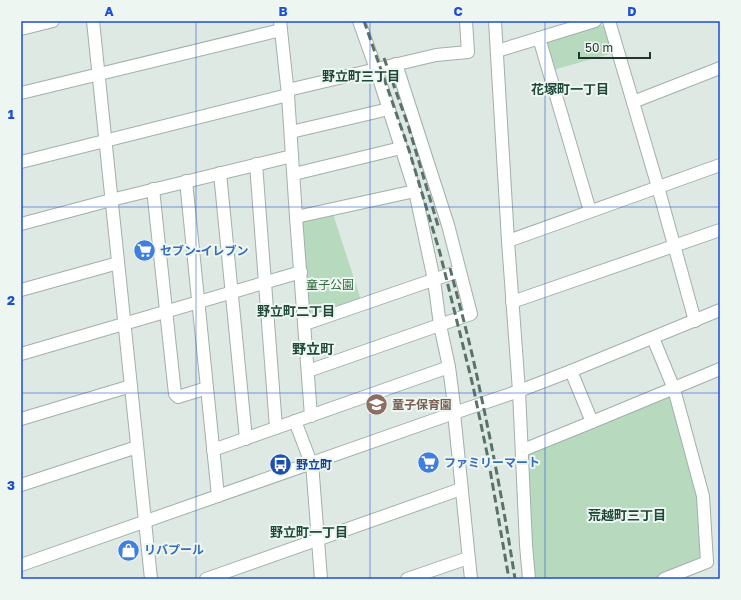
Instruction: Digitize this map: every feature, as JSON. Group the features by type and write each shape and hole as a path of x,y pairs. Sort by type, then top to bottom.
{"street":[{"path":"21,28 53,21"},
{"path":"93,21 151,579"},
{"path":"359,21 415,191 434,280 440,325 449,367 471,579"},
{"path":"21,162 396,64 436,55 468,52 466,21"},
{"path":"495,21 508,241 523,450 526,545 529,579"},
{"path":"497,51 595,21"},
{"path":"609,21 695,321"},
{"path":"21,93 99,75 281,25 291,132 311,416"},
{"path":"539,38 590,211"},
{"path":"308,371 470,314 448,226 396,64"},
{"path":"633,102 720,68"},
{"path":"291,132 389,109"},
{"path":"294,174 401,148"},
{"path":"21,224 153,189 292,156"},
{"path":"256,164 276,428"},
{"path":"508,241 720,166"},
{"path":"220,173 246,439"},
{"path":"186,181 218,496"},
{"path":"153,189 175,394 178,397 207,388"},
{"path":"296,217 415,191"},
{"path":"512,302 720,230"},
{"path":"21,290 118,263"},
{"path":"305,324 459,271"},
{"path":"21,354 301,272"},
{"path":"21,565 519,391 720,310"},
{"path":"653,338 674,389 703,496 707,562 664,579"},
{"path":"214,450 449,367"},
{"path":"523,450 720,369"},
{"path":"571,371 592,422"},
{"path":"21,419 131,386"},
{"path":"295,421 311,463 321,579"},
{"path":"21,485 137,447"},
{"path":"206,579 461,489"},
{"path":"407,579 468,558"}],"green space":[{"path":"600,25 605,27 613,53 553,70 546,45 548,41"},
{"name":"童子公園","path":"333,214 361,300 312,317 308,313 302,226 304,220"},
{"path":"672,395 699,496 703,557 700,562 657,579 534,579 527,454"}],"railway":[{"path":"364,21 409,150 440,253 473,386 488,458 509,579"},
{"path":"384,58 408,125 439,229"},
{"path":"450,268 476,371 494,458 515,579"}],"place":[{"name":"セブン-イレブン","path":"144,251"},
{"name":"童子保育園","path":"376,405"},
{"name":"ファミリーマート","path":"429,463"},
{"name":"野立町","path":"281,465"},
{"name":"リバプール","path":"128,550"}],"district":[{"name":"野立町三丁目","path":"361,76"},
{"name":"花塚町一丁目","path":"570,89"},
{"name":"野立町二丁目","path":"296,311"},
{"name":"野立町","path":"313,349"},
{"name":"荒越町三丁目","path":"627,515"},
{"name":"野立町一丁目","path":"309,532"}]}
